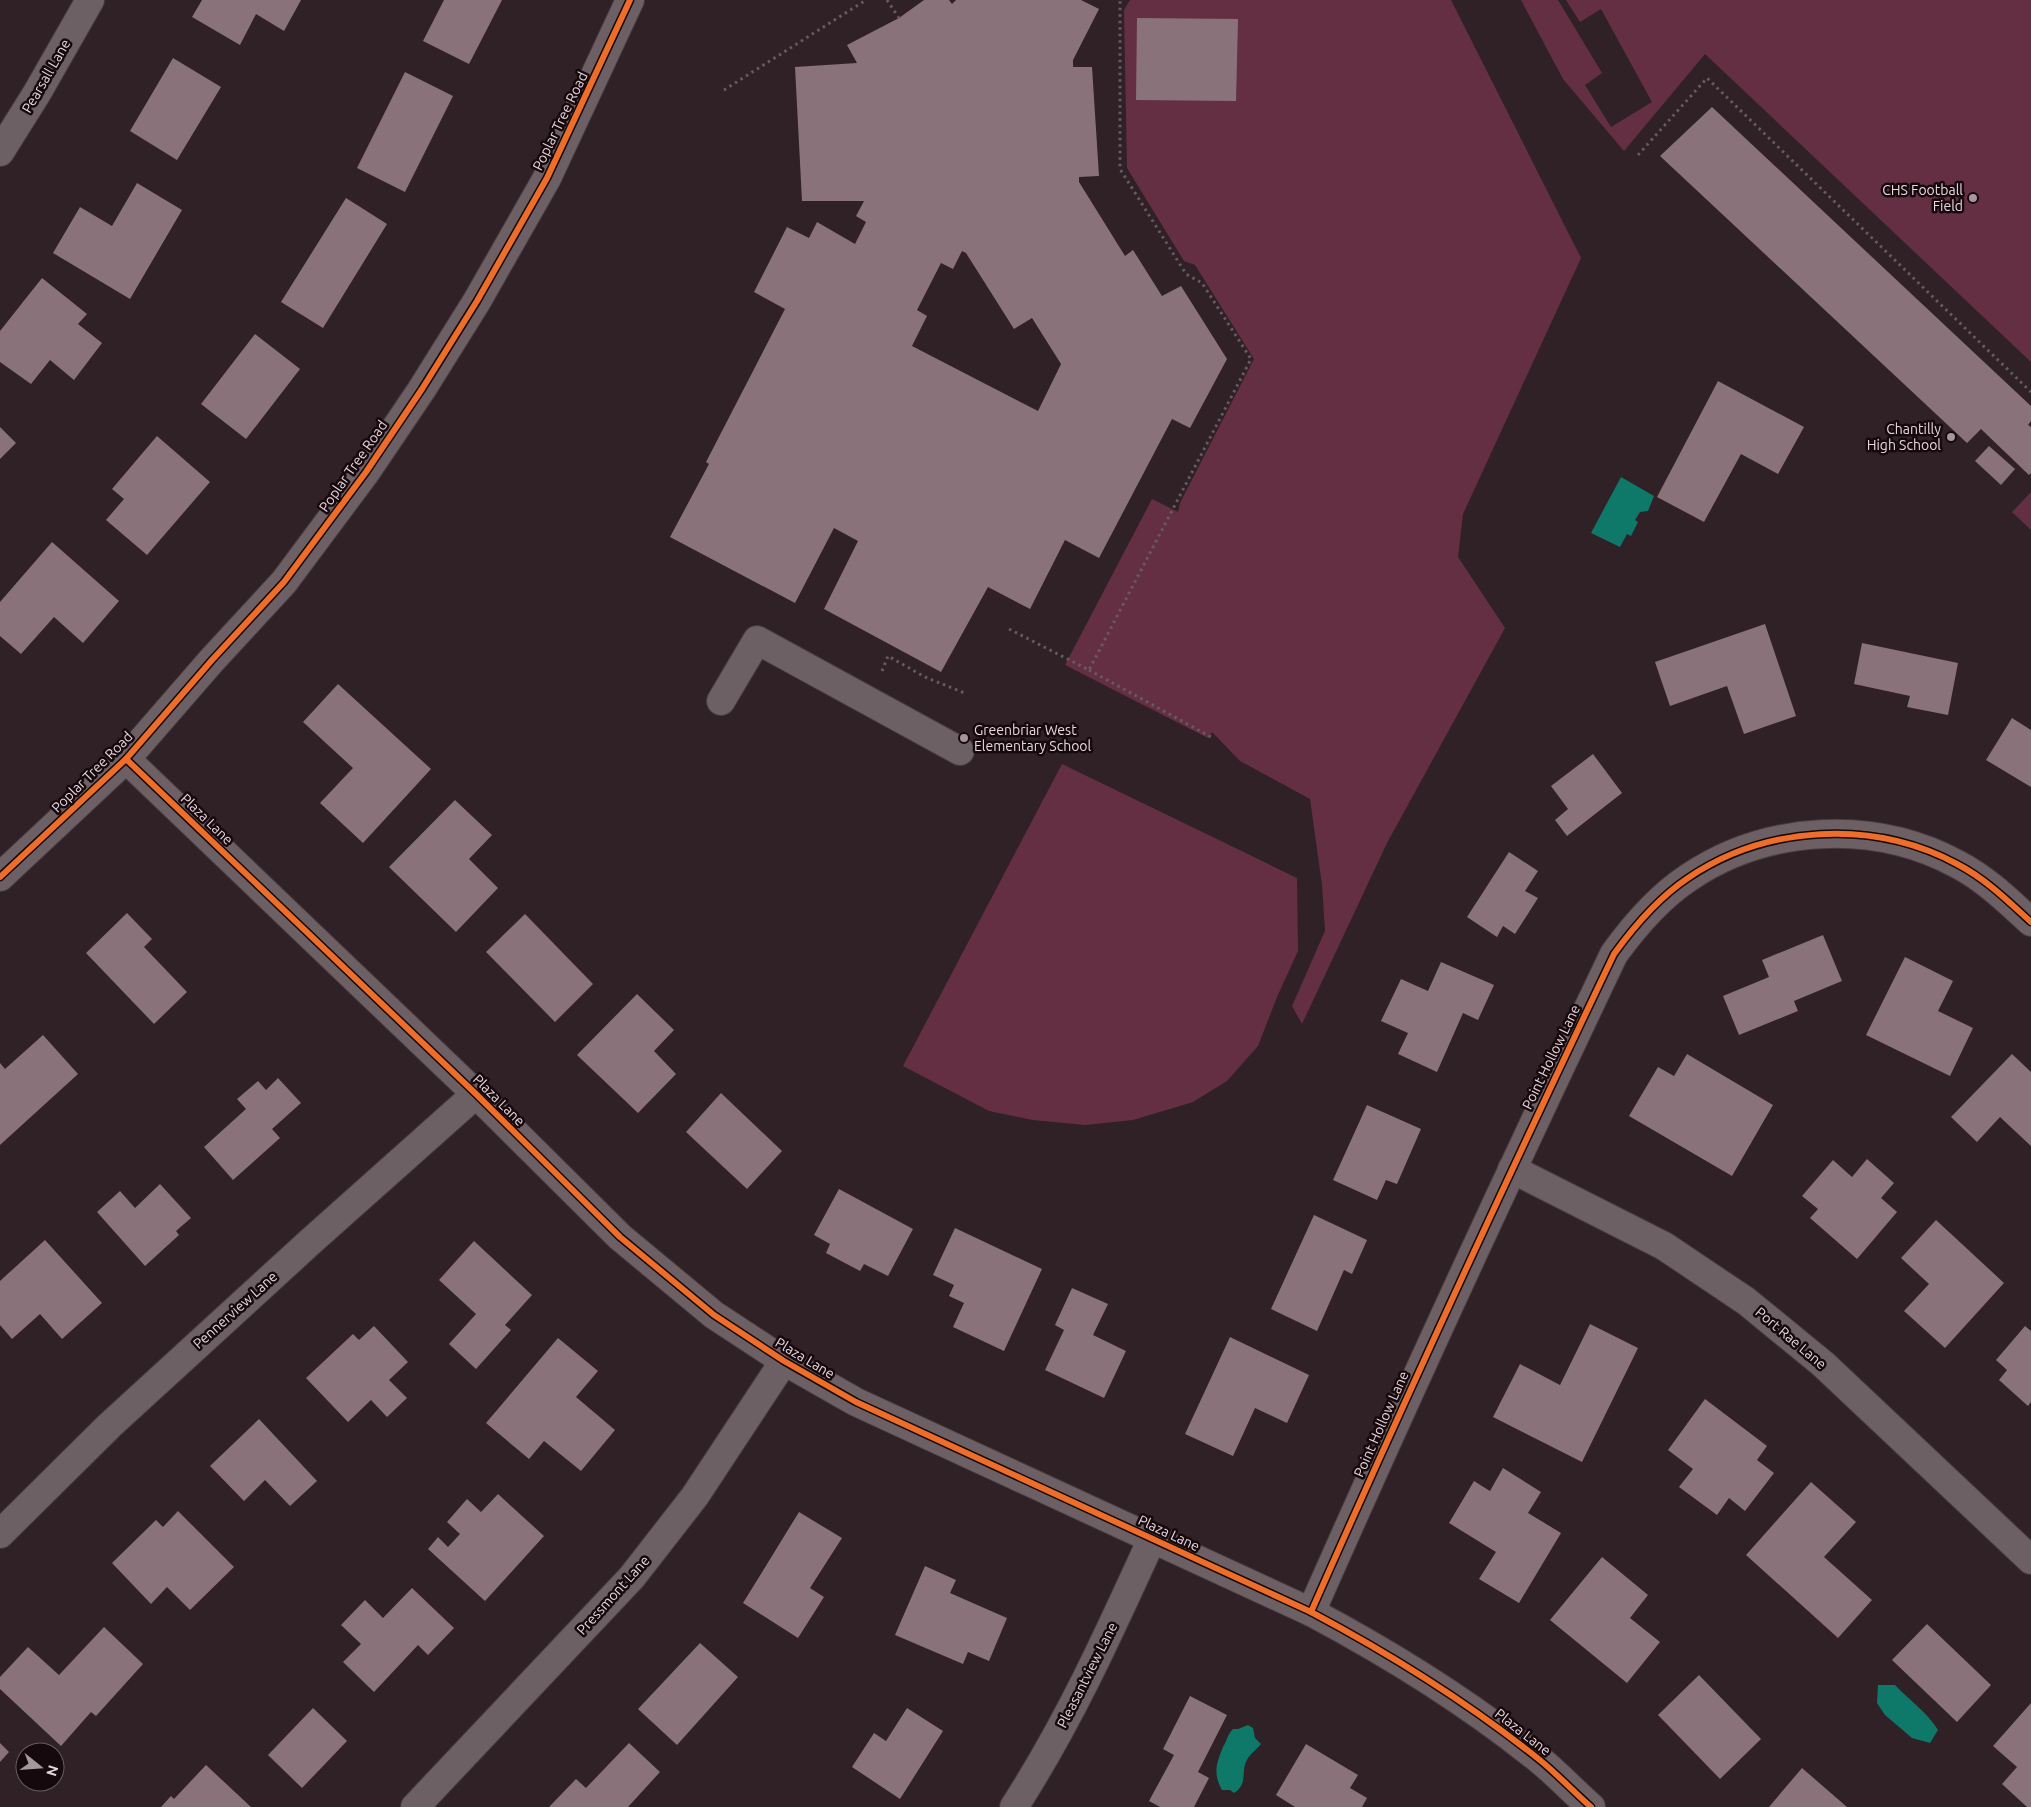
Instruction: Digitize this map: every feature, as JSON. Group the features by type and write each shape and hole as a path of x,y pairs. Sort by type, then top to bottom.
{"street":[{"name":"Pearsall Lane","path":"0,152 37,93 90,0"},
{"name":"Poplar Tree Road","path":"0,877 126,759 212,660 284,582 366,472 422,389 477,301 547,178 630,0"},
{"path":"721,701 757,640 960,751"},
{"name":"Plaza Lane","path":"126,759 476,1094 620,1237 714,1314 784,1361 856,1402 1311,1612 1364,1640 1467,1705 1542,1762 1591,1807"},
{"name":"Point Hollow Lane","path":"1311,1612 1381,1453 1614,954 1635,925 1660,900 1687,878 1716,861 1747,848 1778,840 1810,835 1842,834 1873,836 1903,842 1958,864 1984,880 2031,922"},
{"name":"Pennerview Lane","path":"0,1534 109,1426 310,1242 476,1094"},
{"name":"Port Rae Lane","path":"1512,1169 1664,1246 1746,1301 1823,1364 2031,1560"},
{"name":"Pressmont Lane","path":"415,1807 632,1577 695,1496 784,1361"},
{"name":"Pleasantview Lane","path":"1014,1807 1040,1768 1087,1680 1152,1539"}],"path":[{"path":"724,90 866,0"},
{"path":"887,0 899,18"},
{"path":"1089,670 1251,359 1202,283 1186,274 1120,169 1120,0"},
{"path":"1638,155 1707,78 2031,392"},
{"path":"1009,629 1089,670 1211,737"},
{"path":"878,679 888,656 926,677 967,694"}],"shaded area":[{"path":"1130,0 1451,0 1581,258 1463,514 1458,557 1505,628 1387,843 1302,1024 1292,1006 1325,931 1322,885 1310,799 1240,761 1212,732 1208,738 1065,665 1152,499 1178,512 1180,503 1254,359 1195,265 1184,261 1127,168 1124,10"},
{"name":"CHS Football Field","path":"1521,0 1558,0 1602,73 1585,85 1611,127 1652,102 1601,9 1580,22 1566,0 2031,0 2031,362 1705,54 1624,151 1563,79"},
{"path":"1621,477 1654,496 1648,511 1640,512 1635,520 1638,522 1631,536 1627,534 1620,547 1591,533"},
{"path":"2031,492 2031,530 2012,512"},
{"path":"1062,764 1297,878 1298,951 1277,997 1258,1046 1227,1081 1193,1102 1133,1120 1085,1125 1033,1120 989,1111 903,1066"},
{"path":"1878,1685 1895,1685 1929,1717 1938,1730 1930,1743 1912,1738 1885,1715 1877,1703"},
{"path":"1248,1725 1253,1728 1255,1738 1261,1744 1245,1764 1243,1781 1239,1789 1234,1793 1230,1790 1222,1790 1217,1779 1216,1769 1223,1747 1233,1729"}],"building":[{"path":"202,0 301,0 284,31 256,14 240,45 192,17"},
{"path":"444,0 502,0 469,64 423,41"},
{"path":"924,0 949,0 952,4 956,0 1081,0 1099,9 1073,60 1073,67 1092,67 1099,176 1079,177 1079,182 1125,256 1133,250 1162,296 1181,286 1227,359 1190,428 1172,419 1099,558 1065,540 1030,609 988,587 941,672 824,609 858,541 834,528 795,603 670,537 709,464 706,462 785,309 754,292 787,227 809,238 817,222 855,244 866,222 856,216 864,201 802,201 795,67 857,63 847,45 899,18","holes":["962,251 966,253 1014,329 1032,318 1061,364 1038,411 912,346 927,316 917,310 941,263 953,269"]},
{"path":"1137,18 1238,19 1236,101 1136,100"},
{"path":"173,58 221,87 177,160 130,131"},
{"path":"405,72 453,96 405,192 357,168"},
{"path":"1712,107 2031,406 2031,421 2028,425 2031,427 2031,473 2029,475 1981,429 1967,443 1660,156"},
{"path":"137,183 182,210 130,299 53,253 80,207 112,226"},
{"path":"346,198 387,224 323,328 281,302"},
{"path":"42,278 87,314 78,324 102,343 74,380 50,360 31,384 0,362 0,331"},
{"path":"255,334 300,369 246,439 201,404"},
{"path":"1718,381 1804,427 1778,474 1741,454 1704,522 1657,497"},
{"path":"0,427 16,443 0,459"},
{"path":"157,436 210,482 147,555 106,520 124,499 112,489"},
{"path":"1989,446 2015,469 2001,485 1975,461"},
{"path":"52,542 119,601 83,643 54,617 21,654 0,636 0,602"},
{"path":"1765,624 1796,716 1744,734 1727,686 1670,706 1655,662"},
{"path":"1862,643 1958,663 1948,715 1907,707 1910,696 1854,684"},
{"path":"338,684 431,769 363,843 320,803 353,768 303,722"},
{"path":"2012,718 2031,730 2031,787 1986,760"},
{"path":"1593,754 1622,793 1567,836 1555,820 1568,809 1551,786"},
{"path":"455,800 492,835 469,859 498,888 456,932 389,867"},
{"path":"1509,852 1538,871 1525,891 1538,898 1515,934 1503,926 1497,937 1467,917"},
{"path":"127,913 152,939 144,947 187,992 154,1024 86,953"},
{"path":"525,914 593,984 555,1022 486,952"},
{"path":"1823,935 1842,981 1794,1001 1798,1011 1739,1035 1723,996 1769,977 1762,960"},
{"path":"1905,957 1953,981 1938,1011 1973,1028 1950,1076 1866,1035"},
{"path":"1441,962 1494,985 1478,1020 1463,1013 1437,1072 1398,1054 1408,1033 1381,1021 1401,979 1428,991"},
{"path":"637,994 674,1030 654,1051 676,1074 638,1113 577,1055"},
{"path":"43,1035 78,1074 0,1145 0,1063 5,1069"},
{"path":"1687,1054 1773,1105 1732,1176 1629,1116 1658,1067 1674,1076"},
{"path":"2012,1054 2031,1072 2031,1146 2000,1117 1977,1142 1951,1117"},
{"path":"278,1078 301,1103 272,1129 280,1138 233,1180 204,1147 246,1109 237,1099 258,1081 266,1090"},
{"path":"721,1093 782,1151 747,1189 686,1132"},
{"path":"1367,1105 1421,1129 1397,1184 1386,1180 1377,1200 1333,1180"},
{"path":"1867,1159 1894,1183 1881,1198 1897,1212 1857,1259 1810,1218 1818,1209 1802,1196 1833,1160 1852,1177"},
{"path":"160,1184 191,1218 176,1231 179,1235 145,1266 97,1212 120,1191 135,1208"},
{"path":"839,1189 913,1229 888,1276 864,1264 860,1271 826,1253 830,1244 814,1235"},
{"path":"1314,1215 1367,1240 1352,1274 1344,1270 1317,1331 1271,1309"},
{"path":"1936,1220 2004,1283 1945,1348 1904,1311 1929,1284 1901,1258"},
{"path":"955,1228 1042,1269 1004,1351 953,1327 964,1303 949,1296 954,1285 933,1275"},
{"path":"45,1240 102,1303 62,1339 40,1314 12,1339 0,1325 0,1281"},
{"path":"474,1241 532,1295 505,1325 511,1330 476,1369 449,1344 476,1314 439,1280"},
{"path":"1072,1288 1108,1304 1093,1335 1126,1351 1104,1398 1045,1370 1064,1330 1055,1325"},
{"path":"1590,1324 1638,1348 1582,1462 1493,1417 1520,1364 1560,1385"},
{"path":"374,1326 408,1362 389,1380 407,1398 387,1417 371,1400 348,1422 306,1378 353,1334 359,1340"},
{"path":"2025,1326 2031,1331 2031,1402 2028,1406 1999,1380 2007,1370 1996,1360"},
{"path":"1230,1337 1309,1375 1287,1423 1255,1408 1233,1456 1185,1434"},
{"path":"558,1338 598,1371 576,1397 615,1430 581,1471 544,1441 529,1459 486,1423"},
{"path":"1705,1399 1767,1446 1757,1460 1774,1473 1745,1511 1729,1498 1717,1515 1679,1487 1693,1469 1668,1450"},
{"path":"259,1419 317,1481 290,1506 265,1480 244,1501 210,1466"},
{"path":"1503,1468 1541,1492 1528,1513 1561,1533 1519,1603 1479,1579 1496,1552 1449,1523 1474,1481 1490,1491"},
{"path":"1811,1482 1856,1522 1824,1557 1872,1600 1838,1638 1746,1555"},
{"path":"498,1494 544,1536 485,1601 428,1549 438,1537 448,1547 460,1534 447,1522 467,1499 481,1512"},
{"path":"178,1511 234,1567 190,1610 167,1587 151,1604 112,1563 156,1520 163,1527"},
{"path":"799,1512 842,1538 810,1588 824,1597 798,1638 743,1603"},
{"path":"1602,1557 1648,1595 1630,1618 1660,1642 1627,1683 1550,1620"},
{"path":"925,1566 956,1580 950,1593 1007,1618 989,1661 968,1652 963,1664 895,1635"},
{"path":"412,1588 454,1628 428,1655 418,1645 374,1692 343,1662 361,1644 341,1625 365,1600 383,1618"},
{"path":"1927,1624 1991,1685 1957,1722 1892,1660"},
{"path":"104,1627 143,1664 96,1716 91,1712 65,1742 57,1742 0,1689 0,1677 28,1647 59,1675"},
{"path":"700,1643 738,1677 677,1745 638,1709"},
{"path":"1699,1675 1761,1739 1720,1779 1658,1715"},
{"path":"1190,1696 1227,1715 1198,1772 1209,1778 1194,1807 1160,1807 1149,1801 1174,1755 1163,1749"},
{"path":"2031,1703 2031,1807 2027,1807 2002,1784 2017,1767 1993,1746"},
{"path":"313,1708 347,1741 302,1788 268,1755"},
{"path":"907,1708 943,1731 900,1799 852,1767 874,1733 886,1741"},
{"path":"0,1743 9,1752 0,1762"},
{"path":"629,1743 660,1772 628,1807 549,1807 576,1779 586,1788"},
{"path":"1306,1744 1358,1775 1350,1788 1367,1798 1362,1807 1295,1807 1276,1795"},
{"path":"206,1765 251,1807 161,1807 171,1796 174,1799"},
{"path":"1802,1768 1847,1807 1769,1807"}],"cycle path":[{"path":"0,877 126,759 212,660 284,582 366,472 422,389 477,301 547,178 630,0"},
{"path":"126,759 476,1094 620,1237 714,1315 784,1361 856,1402 1311,1612 1341,1628 1429,1681 1486,1719 1541,1761 1591,1807"},
{"path":"1311,1612 1460,1282 1614,954 1639,922 1657,903 1688,878 1719,860 1751,847 1785,838 1820,834 1856,835 1890,840 1925,850 1957,864 1987,883 2031,922"}],"place":[{"name":"CHS Football Field","path":"1973,198"},
{"name":"Chantilly High School","path":"1951,437"},
{"name":"Greenbriar West Elementary School","path":"964,738"}]}
